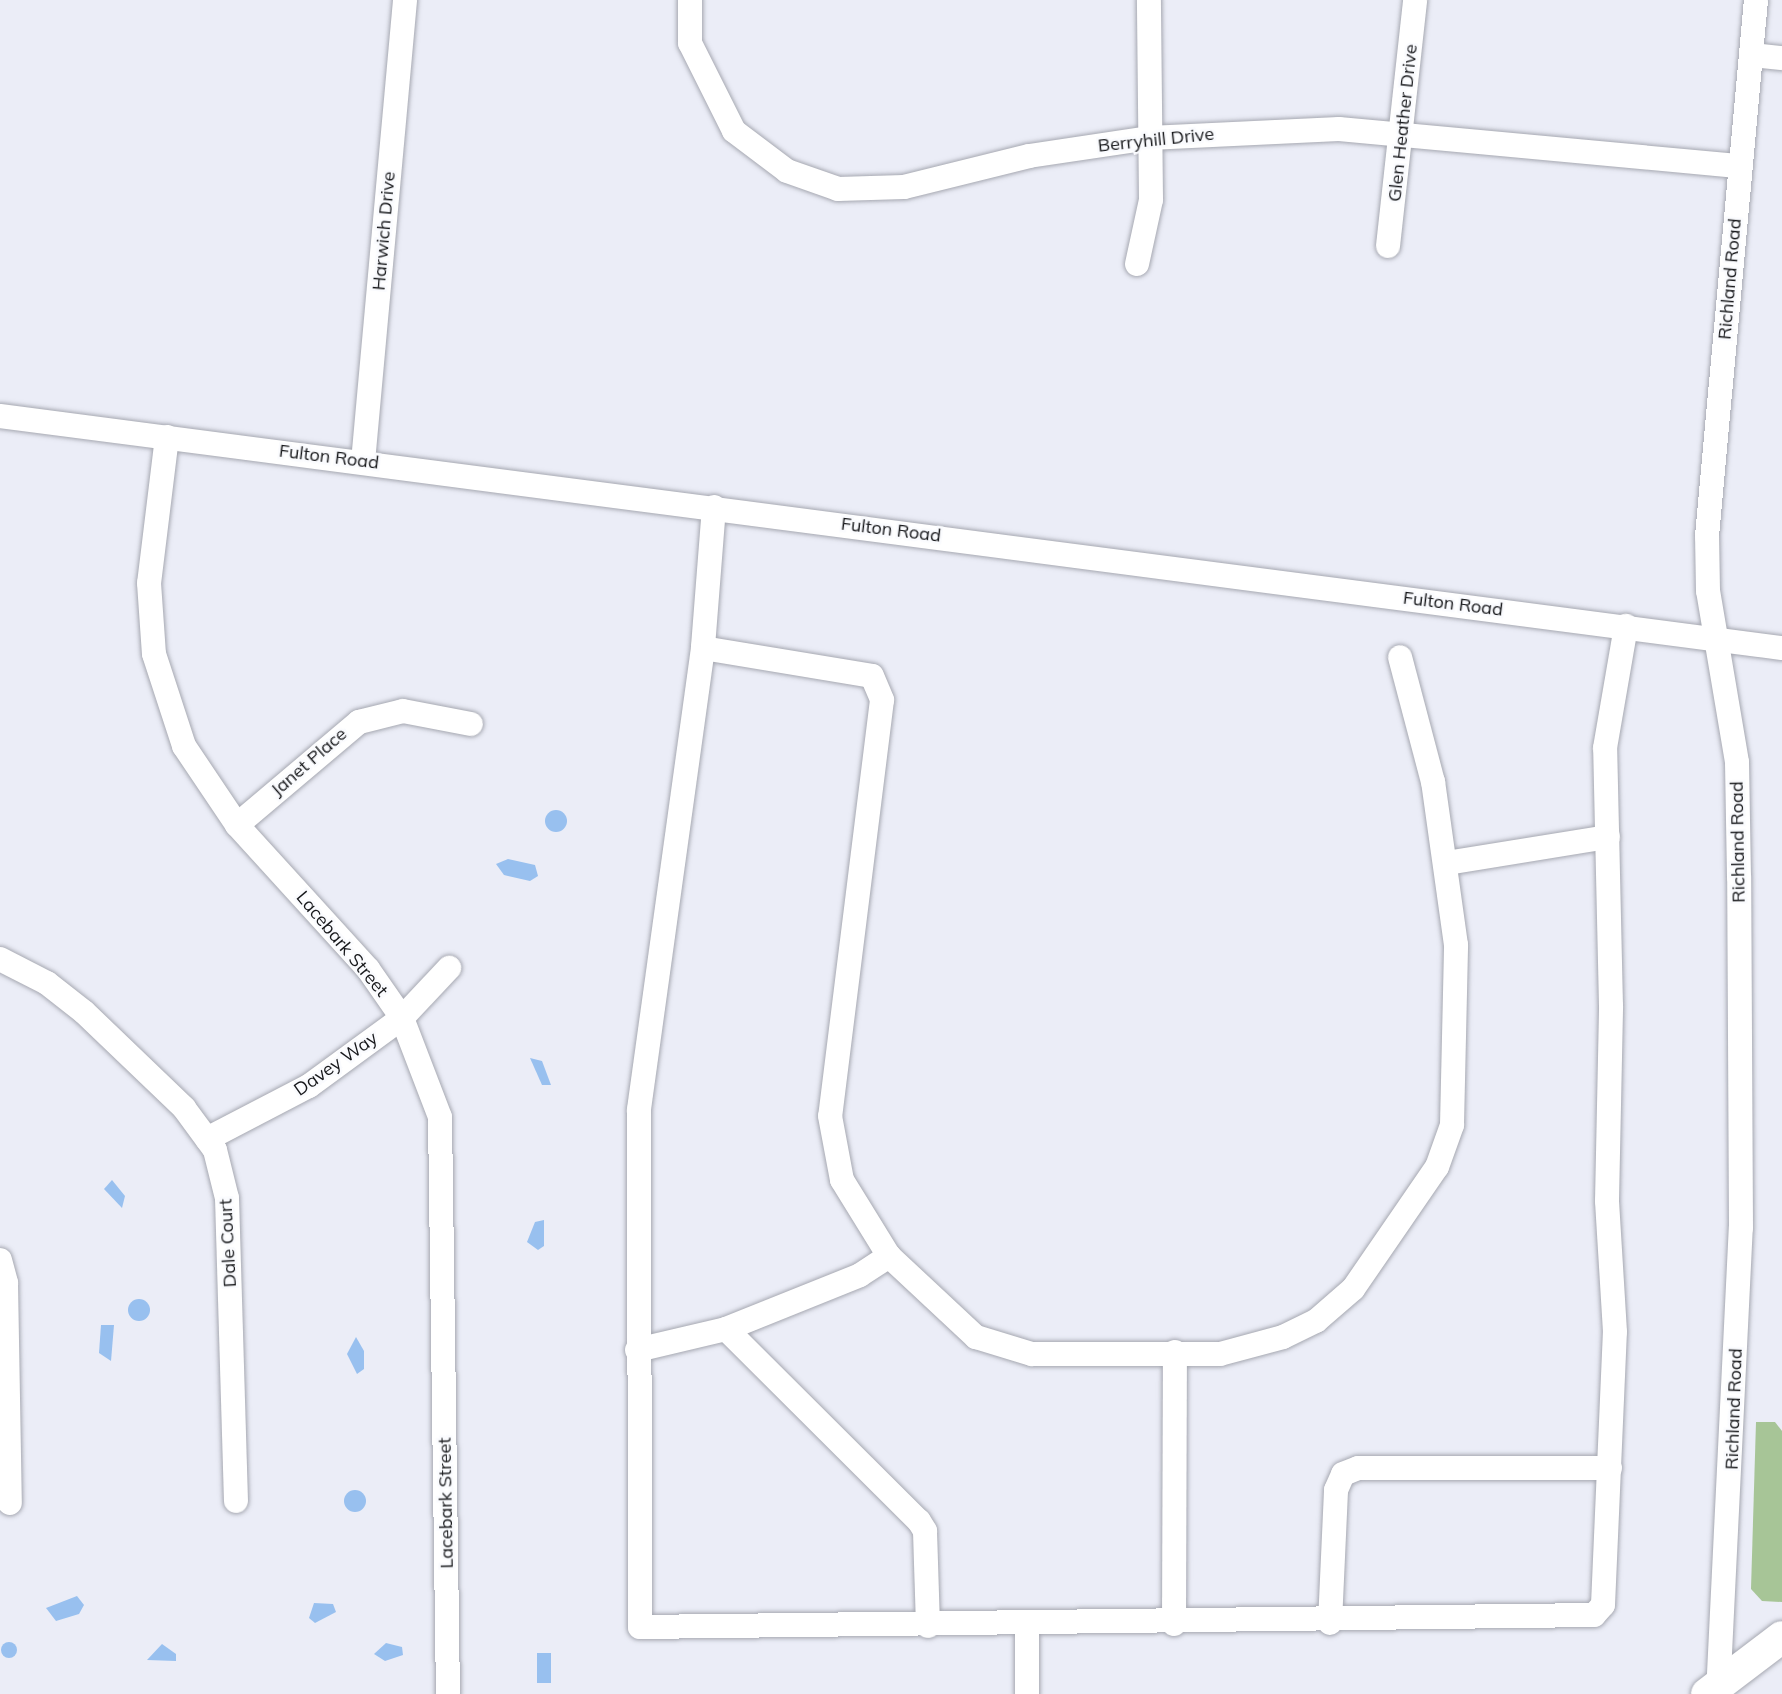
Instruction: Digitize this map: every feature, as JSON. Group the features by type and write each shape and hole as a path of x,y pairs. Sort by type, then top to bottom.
{"main road":[{"path":"1714,1692 1782,1637"}],"street":[{"name":"Harwich Drive","path":"363,462 405,0"},
{"name":"Berryhill Drive","path":"690,0 690,43 734,131 787,172 838,189 904,187 1029,156 1149,138 1339,129 1740,166"},
{"path":"1137,264 1151,200 1149,0"},
{"name":"Glen Heather Drive","path":"1388,246 1404,134 1415,0"},
{"name":"Richland Road","path":"1714,1692 1726,1630 1741,1214 1737,762 1715,638 1707,536 1756,0"},
{"path":"1752,55 1782,58"},
{"name":"Fulton Road","path":"0,416 1782,648"},
{"name":"Lacebark Street","path":"167,437 149,583 154,654 184,746 237,825 369,970 402,1018 440,1117 448,1694"},
{"path":"714,507 702,648 639,1110 640,1627 1174,1625 1594,1615 1603,1605 1615,1332 1607,1201 1608,837 1605,748 1626,626"},
{"path":"702,648 872,676 882,700 830,1116 842,1180 889,1256 976,1337 1003,1349 1220,1354 1316,1321 1353,1289 1437,1167 1452,1125 1456,945 1447,863 1415,695 1400,657"},
{"name":"Janet Place","path":"237,825 359,722 404,711 471,724"},
{"path":"1447,863 1608,837"},
{"name":"Dale Court","path":"0,959 47,983 84,1012 207,1139 228,1198 236,1501"},
{"name":"Davey Way","path":"207,1139 309,1086 402,1018 449,968"},
{"path":"638,1350 726,1329 860,1275 889,1256"},
{"path":"0,1260 6,1283 10,1503"},
{"path":"726,1329 919,1521 925,1531 928,1626"},
{"path":"1174,1625 1175,1352"},
{"path":"1330,1623 1336,1490 1343,1474 1358,1468 1610,1468"},
{"path":"1027,1626 1027,1694"}],"green space":[{"path":"1756,1422 1775,1422 1782,1431 1782,1602 1762,1601 1751,1589"}],"water":[{"path":"556,810 564,813 567,821 564,829 556,832 548,829 545,821 548,813"},
{"path":"508,859 535,865 538,876 530,881 504,875 496,864"},
{"path":"530,1058 542,1061 551,1085 542,1085"},
{"path":"112,1180 125,1196 122,1208 104,1189"},
{"path":"544,1220 544,1246 538,1250 527,1242 535,1222"},
{"path":"139,1299 147,1302 150,1310 147,1318 139,1321 131,1318 128,1310 131,1302"},
{"path":"101,1325 114,1325 111,1361 99,1353"},
{"path":"356,1337 364,1351 364,1369 357,1374 347,1354"},
{"path":"355,1490 363,1493 366,1501 363,1509 355,1512 347,1509 344,1501 347,1493"},
{"path":"77,1596 84,1605 79,1614 56,1621 46,1608"},
{"path":"314,1603 333,1604 336,1612 315,1623 309,1618"},
{"path":"6,1642 12,1642 17,1650 15,1656 6,1658 1,1653 1,1647"},
{"path":"386,1643 402,1647 403,1655 385,1661 374,1654"},
{"path":"162,1644 176,1654 176,1661 147,1660"},
{"path":"537,1653 551,1653 551,1683 537,1683"}]}
